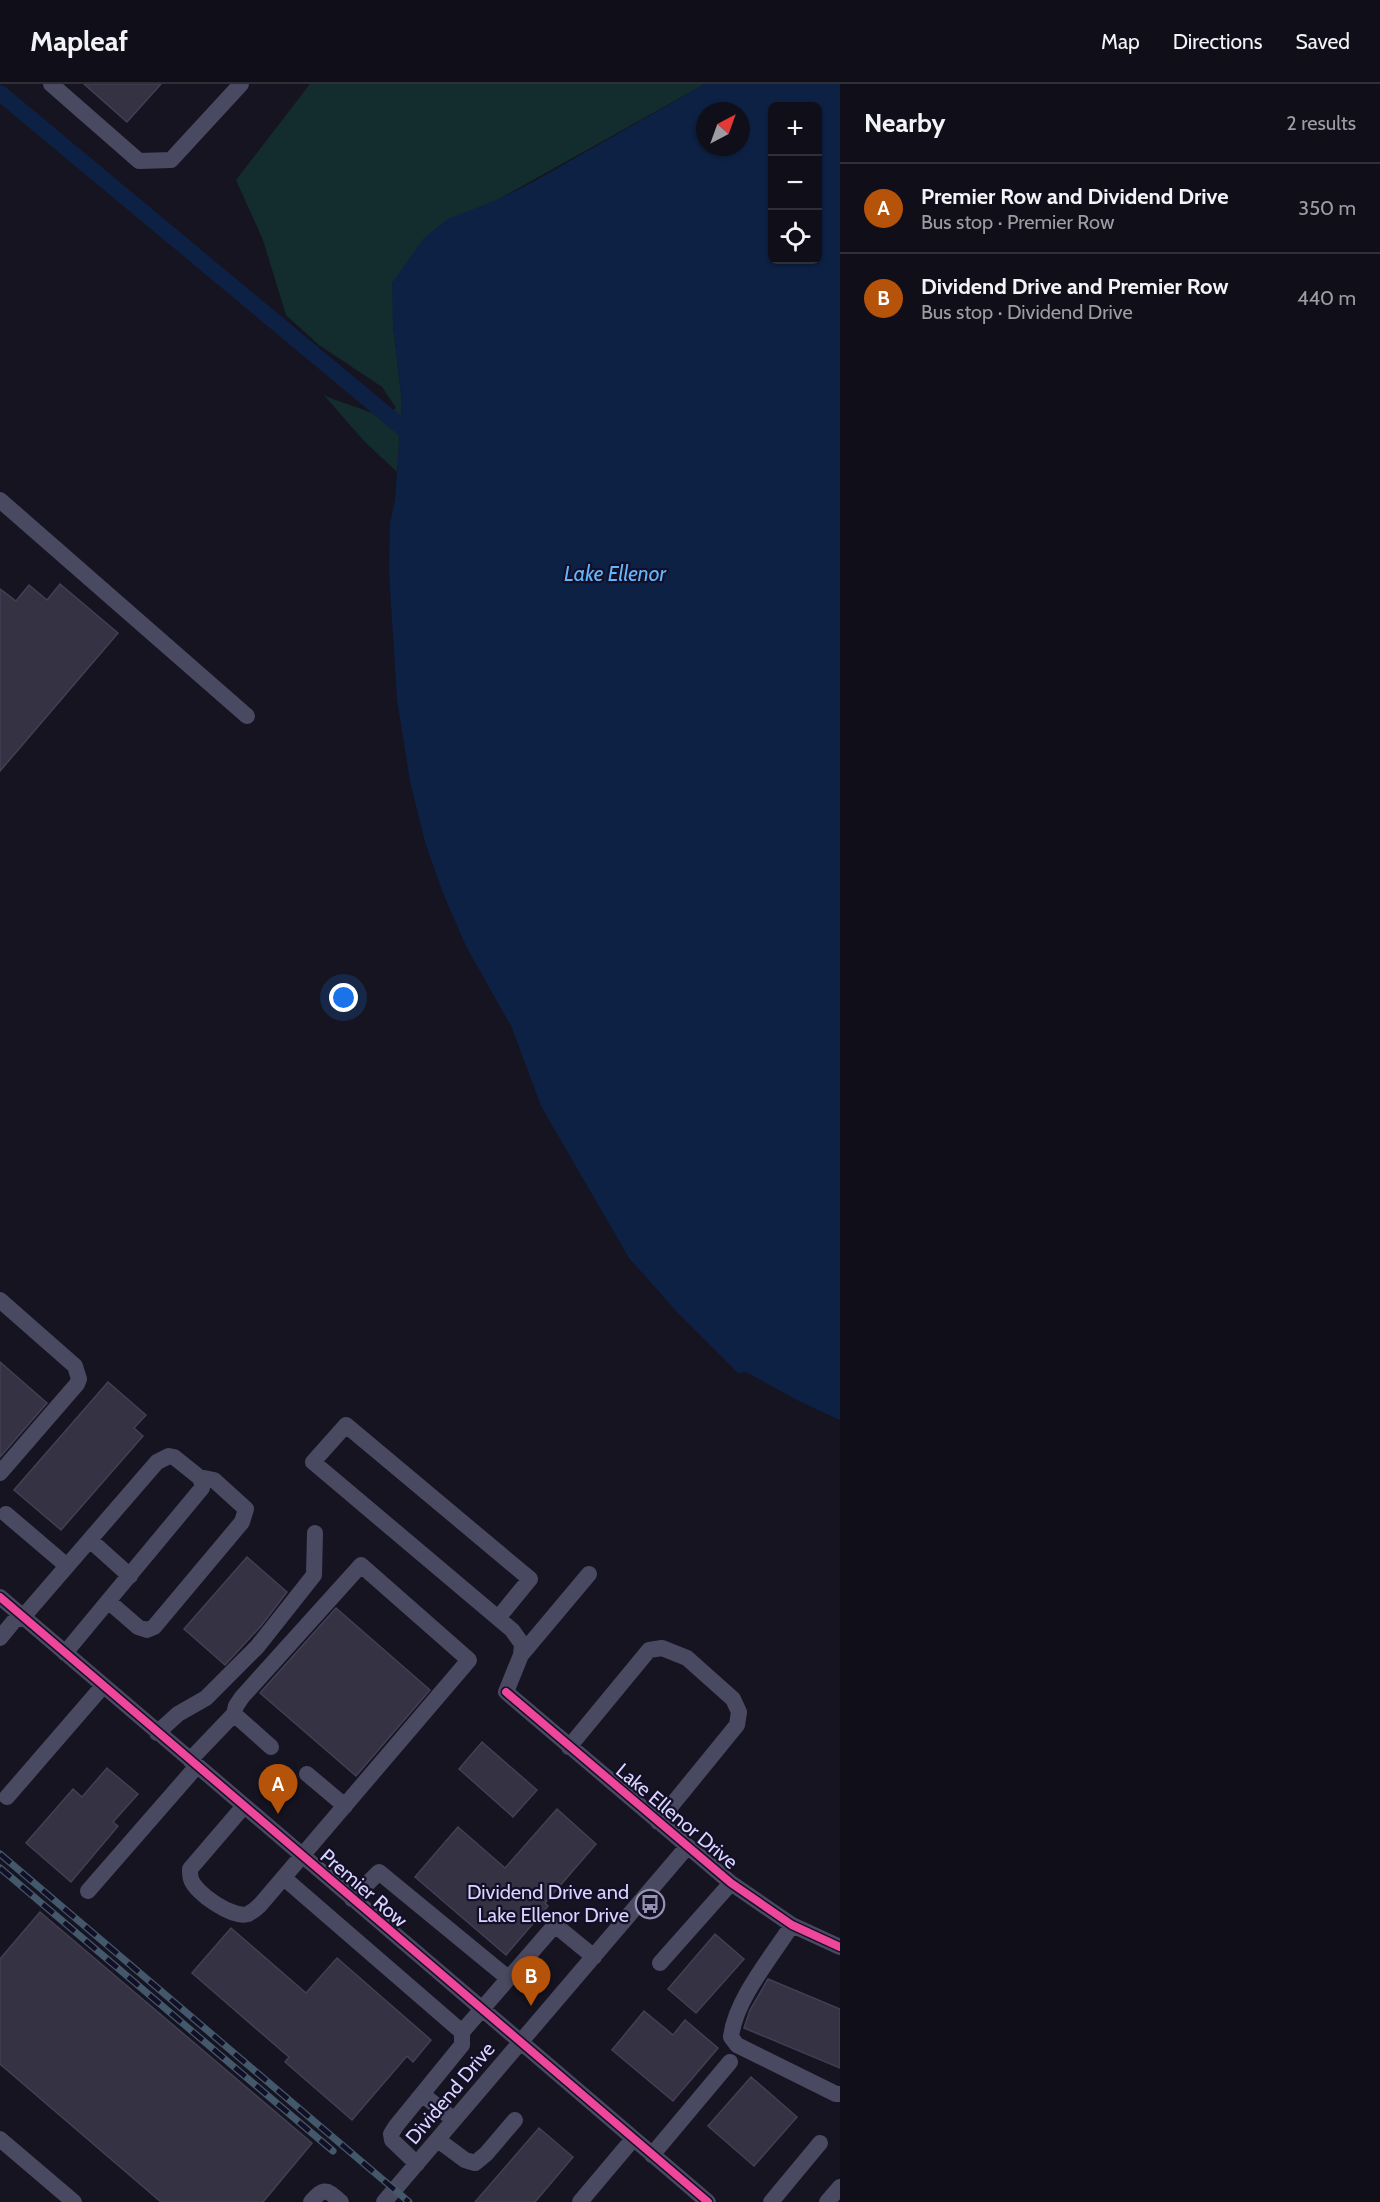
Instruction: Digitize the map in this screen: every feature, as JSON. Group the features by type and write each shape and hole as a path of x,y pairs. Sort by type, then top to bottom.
{"street":[{"path":"51,84 139,161 171,160 241,84"},
{"path":"0,500 247,716"},
{"path":"0,1300 75,1366 79,1379 0,1473"},
{"path":"499,1617 530,1579 346,1425 313,1462 499,1617 522,1644 521,1655"},
{"path":"0,1638 14,1621 23,1617 157,1462 163,1458 174,1457 199,1478 202,1488 65,1653"},
{"path":"108,1601 138,1627 147,1630 154,1626 242,1522 246,1509 214,1480 199,1478"},
{"path":"6,1514 67,1566"},
{"path":"157,1732 178,1714 206,1698 257,1647 279,1620 314,1575 315,1533"},
{"path":"90,1540 130,1576"},
{"path":"88,1891 234,1714 242,1697 361,1565 469,1660 260,1905 249,1914 237,1914 225,1910 208,1898 191,1880 190,1869 244,1806"},
{"path":"521,1655 589,1574"},
{"name":"Premier Row","path":"0,1598 708,2202"},
{"path":"569,1747 650,1650 662,1648 673,1651 695,1665 733,1699 739,1712 737,1725 658,1822"},
{"name":"Lake Ellenor Drive","path":"521,1655 506,1692 730,1883 792,1924 840,1947"},
{"path":"7,1797 103,1686"},
{"path":"234,1714 271,1747"},
{"path":"307,1774 345,1806"},
{"name":"Dividend Drive","path":"384,2202 687,1846"},
{"path":"352,1899 379,1872 508,1978"},
{"path":"284,1878 462,2032"},
{"path":"660,1964 730,1883"},
{"path":"792,1924 751,1986 732,2027 731,2037 737,2045 840,2094"},
{"path":"417,2164 392,2140 392,2134 462,2045 462,2032 481,2009 555,1925 594,1957"},
{"path":"652,2155 730,2062"},
{"path":"422,2094 454,2120"},
{"path":"438,2140 465,2160 476,2163 515,2120"},
{"path":"0,2139 74,2202"},
{"path":"579,2202 633,2139"},
{"path":"771,2202 820,2143"},
{"path":"827,2202 840,2187"},
{"path":"311,2202 320,2192 324,2191 328,2191 342,2202"}],"green space":[{"path":"310,84 705,84 499,199 393,325 402,402 397,472 364,441 323,394 384,417 396,408 382,387 319,345 286,315 263,240 236,180"}],"water":[{"name":"Lake Ellenor","path":"705,84 840,84 840,1420 746,1372 738,1373 678,1313 629,1258 541,1106 512,1028 466,946 443,893 425,842 410,781 397,699 389,572 390,523 395,500 402,402 393,325 392,283 424,238 448,219 499,199"}],"building":[{"path":"84,84 161,84 127,122"},
{"path":"60,584 118,633 0,771 0,589 16,601 29,585 47,600"},
{"path":"0,1362 47,1403 0,1457"},
{"path":"108,1382 146,1415 134,1428 143,1436 61,1530 14,1490"},
{"path":"247,1557 287,1592 261,1626 225,1665 184,1629"},
{"path":"336,1608 430,1690 356,1776 260,1693"},
{"path":"482,1742 537,1790 513,1817 459,1769"},
{"path":"107,1768 138,1794 113,1822 118,1826 71,1882 26,1843 73,1789 82,1797"},
{"path":"557,1809 596,1844 545,1903 548,1906 506,1955 415,1877 458,1827 505,1868"},
{"path":"40,1912 312,2143 263,2202 161,2202 0,2064 0,1959"},
{"path":"231,1928 306,1993 337,1958 431,2040 413,2062 407,2056 352,2120 285,2062 289,2057 192,1973"},
{"path":"715,1934 744,1959 696,2013 668,1989"},
{"path":"768,1979 840,2009 840,2068 744,2028 750,2010"},
{"path":"644,2011 673,2035 685,2020 718,2048 673,2101 612,2050"},
{"path":"751,2077 797,2117 754,2166 708,2126"},
{"path":"539,2128 573,2157 535,2202 475,2202"}],"waterway":[{"path":"0,93 416,439"}],"railway":[{"path":"0,1854 409,2202"},
{"path":"0,1868 333,2151"}],"cycle path":[{"path":"0,1597 708,2202"},
{"path":"506,1692 731,1883 792,1925 840,1947"}],"place":[{"name":"Premier Row and Dividend Drive","path":"278,1814"},
{"name":"Dividend Drive and Lake Ellenor Drive","path":"650,1904"},
{"name":"Dividend Drive and Premier Row","path":"531,2006"}]}
